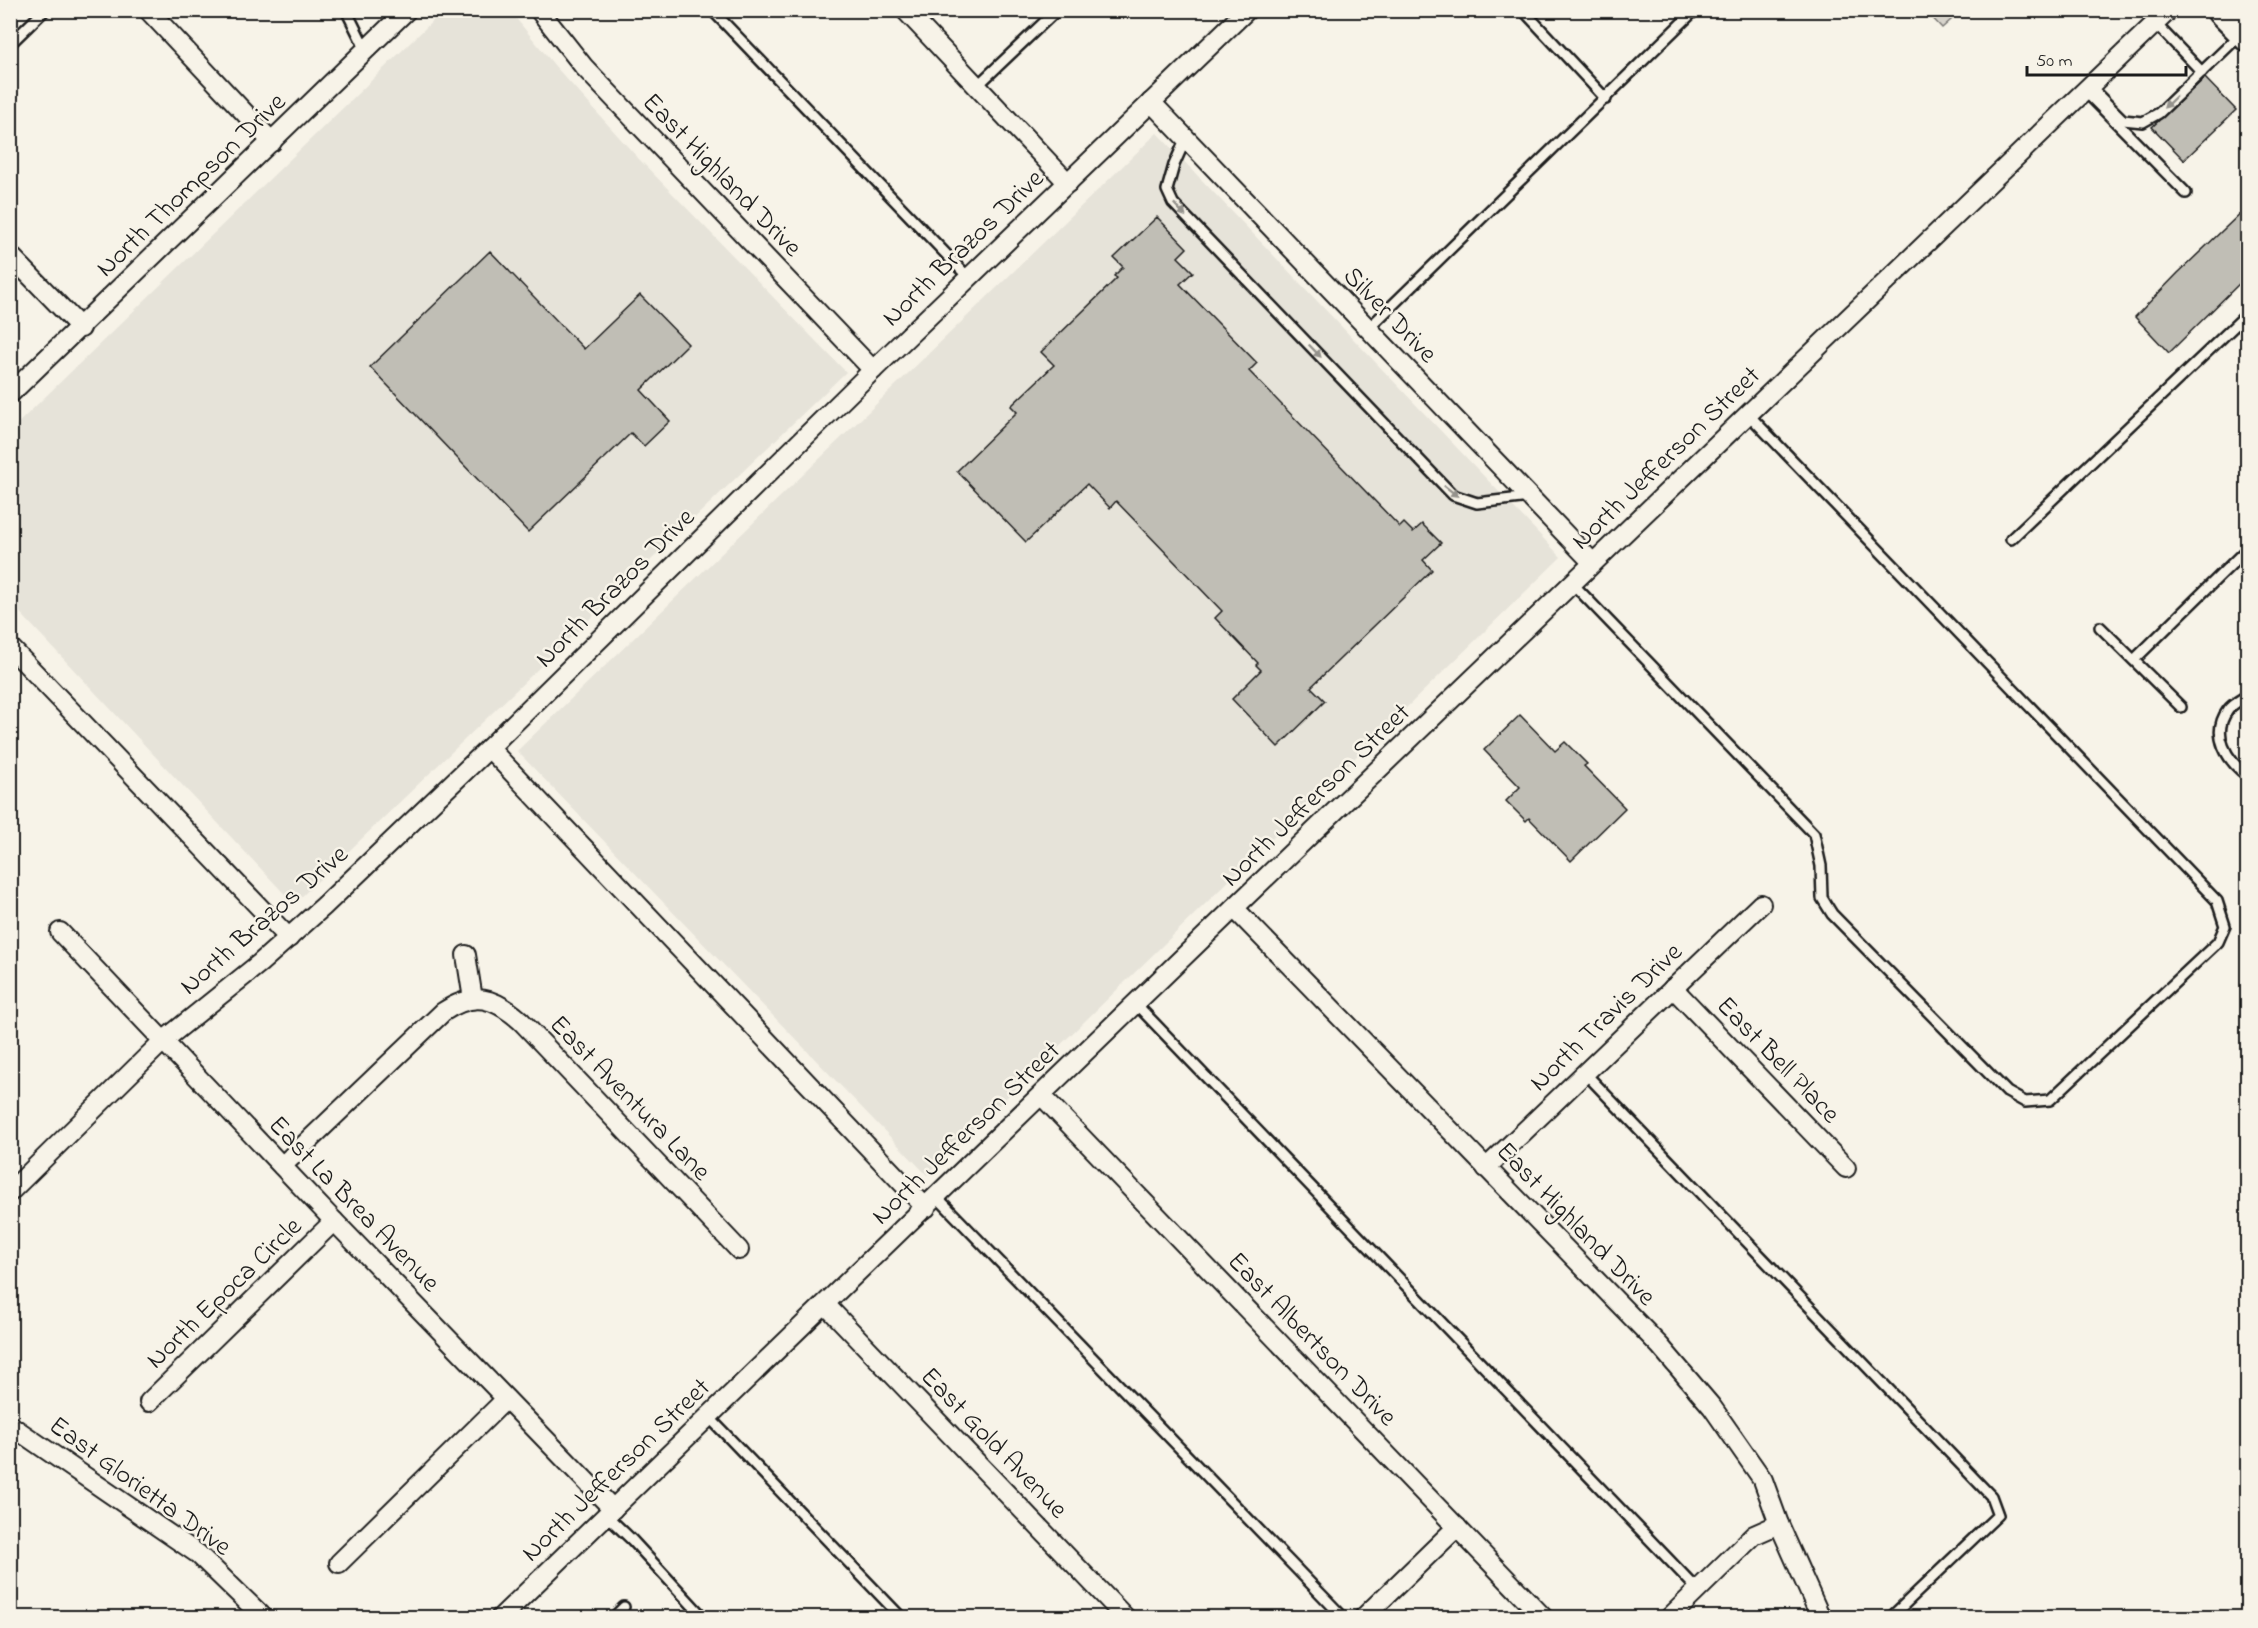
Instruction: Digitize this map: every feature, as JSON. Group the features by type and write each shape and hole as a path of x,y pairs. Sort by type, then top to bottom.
{"main road":[{"path":"2221,10 2245,35"}],"street":[{"path":"148,10 272,141"},
{"name":"North Thompson Drive","path":"10,394 81,328 407,10"},
{"name":"East Highland Drive","path":"539,10 584,67 873,370"},
{"path":"905,10 1068,183"},
{"name":"North Brazos Drive","path":"10,1192 163,1041 289,938 489,748 873,370 1247,10"},
{"name":"North Jefferson Street","path":"500,1617 2169,10"},
{"name":"Silver Drive","path":"1151,102 1593,563"},
{"path":"10,255 81,328"},
{"path":"10,647 289,938"},
{"path":"489,748 932,1202"},
{"name":"North Travis Drive","path":"1486,1168 1761,904"},
{"name":"East Highland Drive","path":"1234,908 1660,1346 1712,1407 1763,1480 1779,1524 1821,1617"},
{"name":"East La Brea Avenue","path":"60,932 506,1399 610,1512"},
{"path":"282,1166 443,1012 456,1004 473,999 466,955"},
{"name":"East Bell Place","path":"1673,988 1846,1168"},
{"name":"East Aventura Lane","path":"473,999 491,1001 507,1008 521,1021 739,1250"},
{"name":"East Albertson Drive","path":"1042,1096 1544,1617"},
{"name":"North Epoca Circle","path":"149,1402 334,1221"},
{"name":"East Gold Avenue","path":"825,1304 1126,1617"},
{"path":"339,1563 506,1399"},
{"name":"East Glorietta Drive","path":"10,1425 198,1554 264,1617"},
{"path":"1670,1617 1754,1535 1779,1524"},
{"path":"1363,1617 1457,1527"}],"lane":[{"path":"10,44 45,10"},
{"path":"346,10 366,50"},
{"path":"712,10 969,278"},
{"path":"976,86 1057,10"},
{"path":"1523,10 1606,99"},
{"path":"1368,329 1695,10"},
{"path":"2155,23 2202,72"},
{"path":"2087,89 2123,120 2143,122 2159,113 2245,35"},
{"path":"2087,89 2186,194"},
{"path":"1186,138 1174,165 1167,190 1173,203 1453,495 1477,502 1530,497"},
{"path":"2011,539 2247,313"},
{"path":"1572,584 1814,834 1821,866 1822,898 1832,914 2007,1092 2025,1102 2050,1100 2218,942 2225,926 2217,901 1748,414"},
{"path":"2134,660 2247,548"},
{"path":"2100,627 2181,707"},
{"path":"2247,695 2228,710 2220,733 2226,754 2235,767 2247,776"},
{"path":"1136,1004 1698,1590"},
{"path":"1585,1073 1991,1496 1998,1515 1890,1617"},
{"path":"932,1202 1344,1617"},
{"path":"708,1416 902,1617"},
{"path":"610,1512 632,1540 704,1617"},
{"path":"613,1617 624,1607"}],"shaded area":[{"path":"443,11 510,11 555,66 637,157 846,372 294,904 11,603 11,430"},
{"path":"1926,11 1961,11 1942,28"},
{"path":"1157,133 1561,557 927,1175 517,751"}],"building":[{"path":"2205,78 2236,110 2184,160 2152,127"},
{"path":"2247,207 2247,276 2169,353 2135,317"},
{"path":"1157,217 1187,248 1178,257 1193,272 1180,284 1257,363 1249,371 1400,527 1404,523 1413,532 1422,524 1441,543 1423,560 1432,570 1311,687 1325,701 1278,747 1232,699 1261,670 1256,665 1258,663 1215,618 1222,611 1116,501 1110,508 1087,484 1026,542 957,471 1017,412 1011,406 1054,365 1041,352 1117,278 1114,276 1123,267 1114,258"},
{"path":"490,251 584,349 640,295 688,344 641,390 670,421 644,446 631,433 528,532 370,367"},
{"path":"1520,715 1555,751 1565,742 1587,764 1584,766 1625,808 1571,861 1529,818 1526,821 1506,801 1520,787 1484,750"}]}
